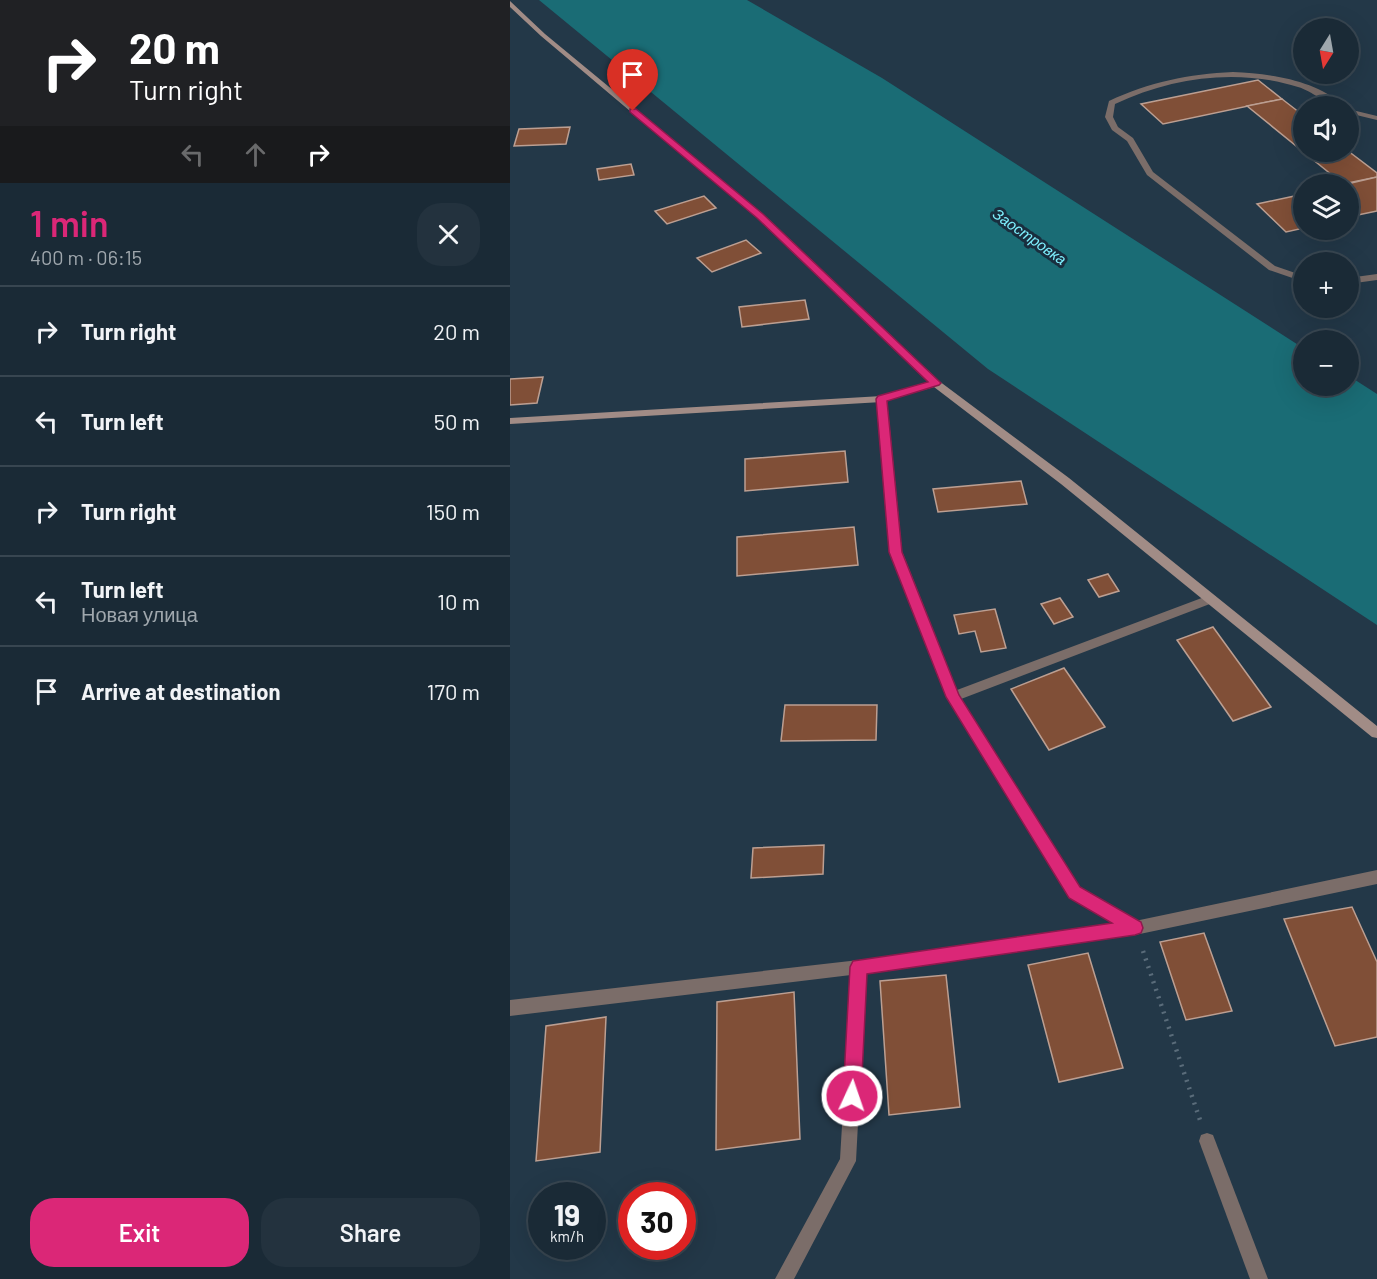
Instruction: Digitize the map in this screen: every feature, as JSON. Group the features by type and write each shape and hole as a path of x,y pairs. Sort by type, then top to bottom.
{"street":[{"path":"510,3 543,35 760,216 936,383 1065,481 1377,733"},
{"path":"1293,275 1272,268 1150,173 1130,140 1115,128 1109,117 1112,103 1129,93 1189,78 1231,74 1254,75 1304,86 1322,96"},
{"path":"1359,113 1377,117"},
{"path":"1359,279 1377,277"},
{"path":"510,421 882,399 936,383"},
{"path":"882,399 896,552 953,697 1075,892 1135,928"},
{"path":"953,697 1211,599"},
{"path":"510,1008 859,967 1135,928 1377,877"},
{"path":"784,1279 848,1161 859,967"},
{"path":"1207,1140 1259,1279"}],"path":[{"path":"1135,928 1207,1140"}],"water":[{"name":"Заостровка","path":"539,0 747,0 882,78 1293,342 1293,396 1359,396 1359,382 1377,394 1377,625 988,369"}],"building":[{"path":"1258,80 1282,99 1163,124 1141,104"},
{"path":"1282,99 1293,108 1293,143 1247,106"},
{"path":"570,127 566,144 514,146 519,129"},
{"path":"1359,159 1377,173 1377,177 1359,181 1359,174 1331,174 1316,162 1359,162"},
{"path":"631,164 634,175 599,180 597,169"},
{"path":"1377,177 1377,211 1359,215 1359,181"},
{"path":"704,196 716,208 667,224 655,211"},
{"path":"1293,196 1293,230 1286,232 1257,204"},
{"path":"746,240 761,253 712,272 697,258"},
{"path":"805,300 809,319 742,327 739,307"},
{"path":"543,377 537,403 510,405 510,379"},
{"path":"845,451 848,482 745,491 745,459"},
{"path":"1021,481 1027,504 938,512 933,489"},
{"path":"854,527 858,565 737,576 737,537"},
{"path":"1108,574 1119,591 1099,597 1088,580"},
{"path":"1060,598 1073,617 1054,624 1041,604"},
{"path":"995,609 1006,648 981,652 975,631 959,634 954,615"},
{"path":"1213,627 1271,707 1233,721 1177,640"},
{"path":"1064,668 1105,727 1049,750 1011,689"},
{"path":"785,705 877,705 876,740 781,741"},
{"path":"824,845 823,874 751,878 753,848"},
{"path":"1352,907 1377,962 1377,1037 1335,1046 1284,919"},
{"path":"1204,933 1232,1011 1186,1020 1160,942"},
{"path":"1088,953 1123,1068 1059,1082 1028,965"},
{"path":"946,975 960,1107 889,1115 880,981"},
{"path":"794,992 800,1139 716,1150 717,1002"},
{"path":"606,1017 600,1152 536,1161 546,1026"}],"route":[{"path":"633,111 760,216 936,383 882,399 896,552 953,697 1075,892 1135,928 859,967 852,1096"}]}
